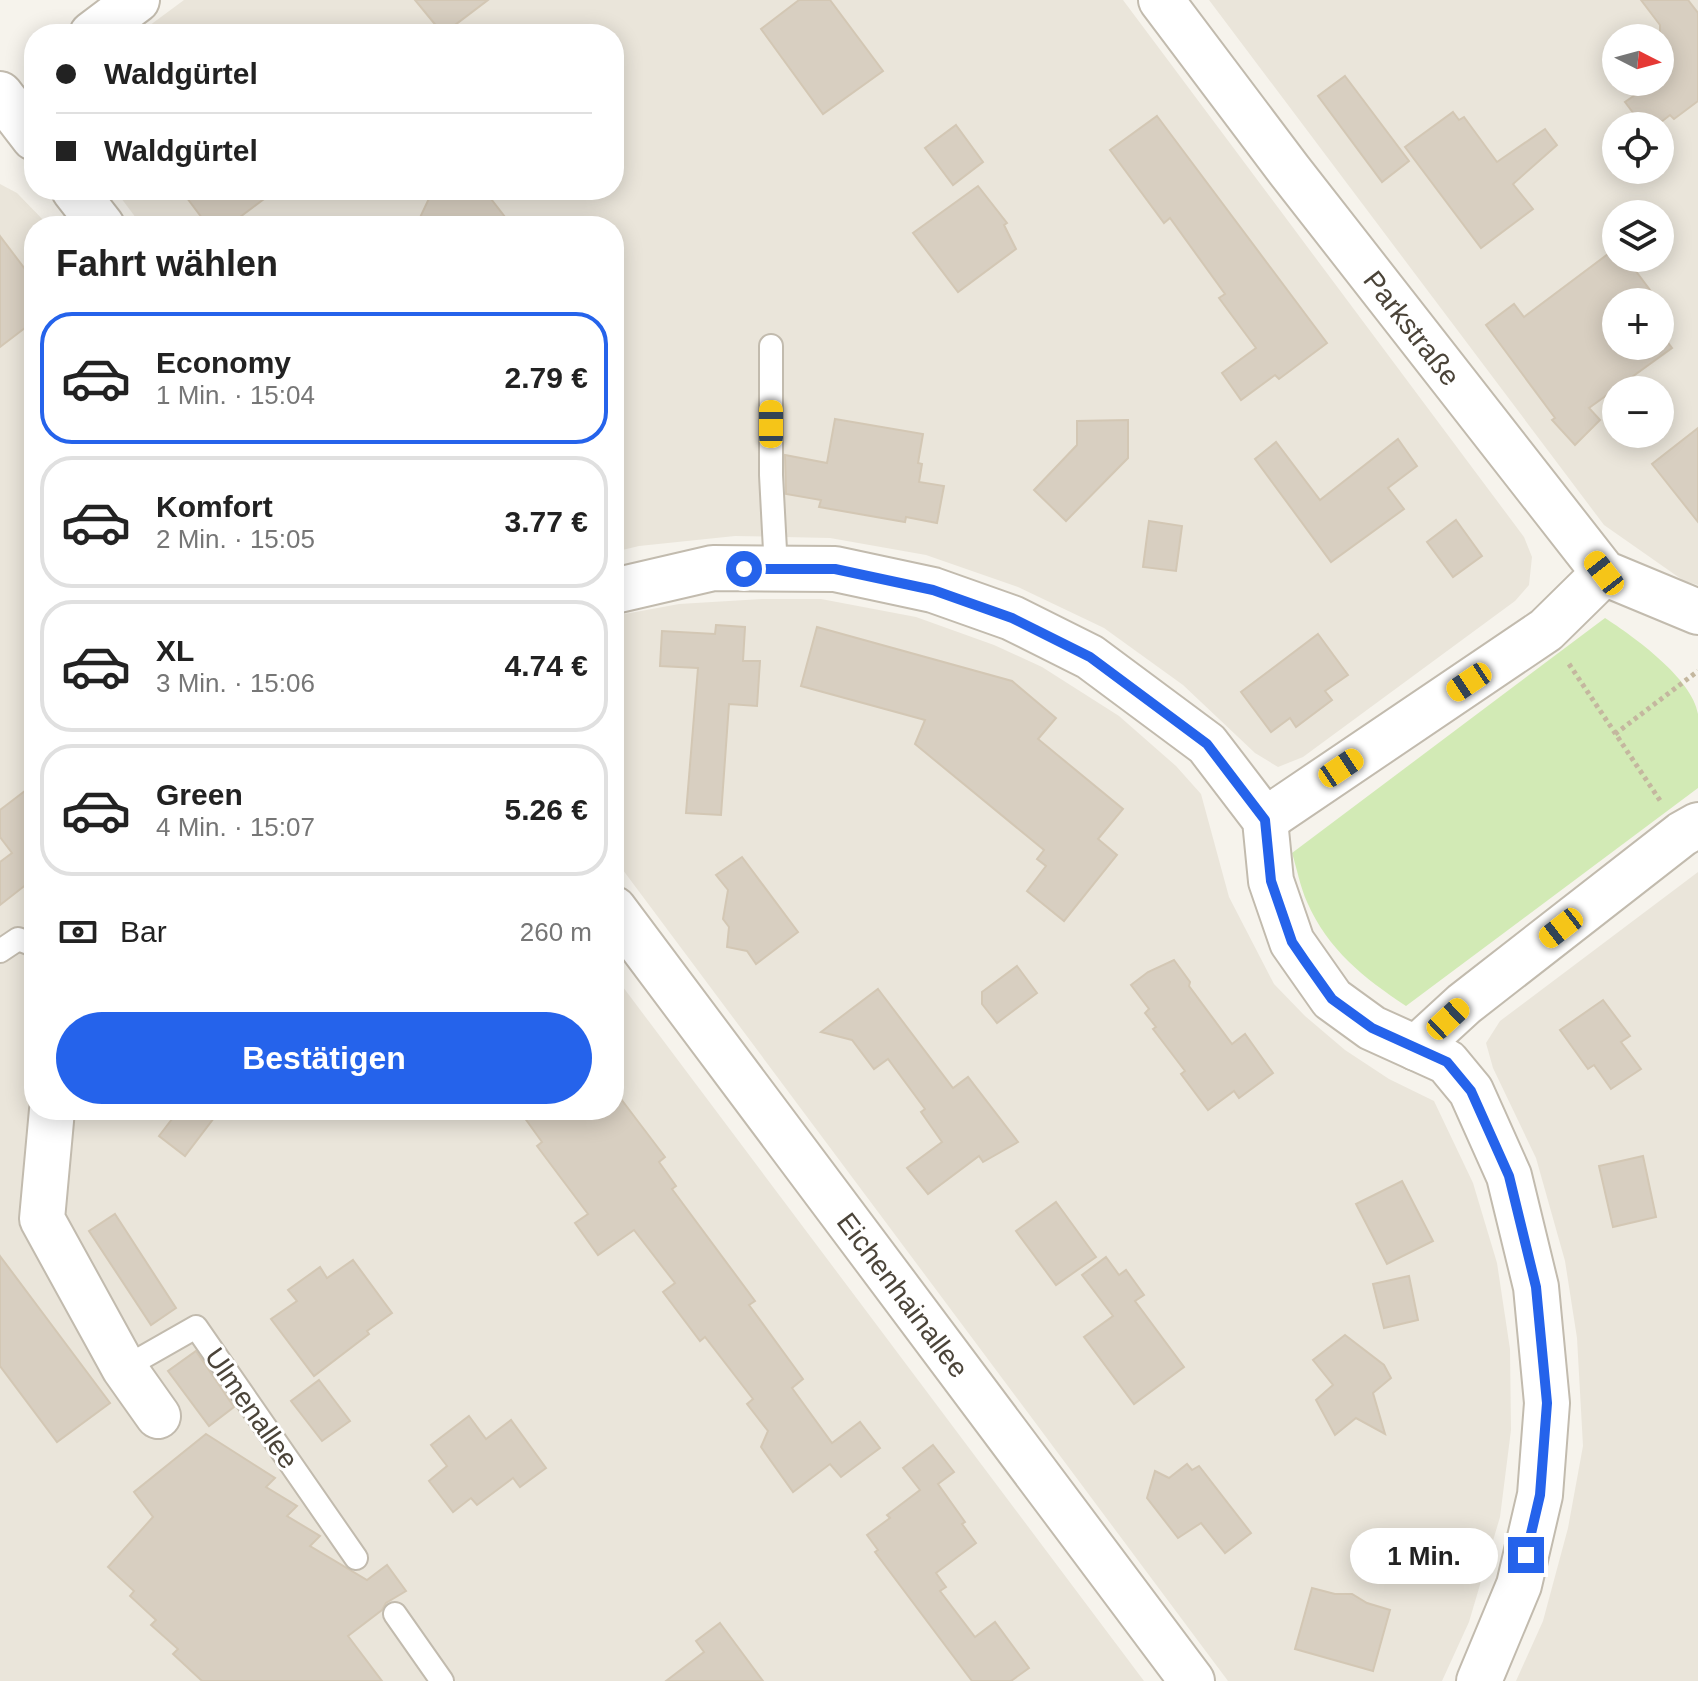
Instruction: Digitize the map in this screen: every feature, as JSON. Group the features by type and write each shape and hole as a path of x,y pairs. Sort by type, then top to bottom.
{"street":[{"path":"105,24 137,0"},
{"name":"Parkstraße","path":"1161,0 1289,170 1604,573 1698,612"},
{"path":"10,94 24,120"},
{"path":"82,200 94,216"},
{"path":"624,589 713,568 835,569 933,590 1012,618 1090,657 1207,744 1265,820 1271,881 1292,942 1332,999 1372,1028 1447,1062 1471,1091 1509,1176 1536,1287 1547,1403 1540,1495 1519,1585 1479,1681"},
{"path":"1265,820 1546,630 1604,573"},
{"path":"1416,1048 1464,1004 1690,829"},
{"name":"Eichenhainallee","path":"624,922 1192,1681"},
{"path":"51,1120 42,1219 124,1368 158,1416"}],"lane":[{"path":"771,346 771,475 776,569"},
{"path":"0,951 18,939 24,941"},
{"name":"Ulmenallee","path":"124,1368 196,1327 356,1558"},
{"path":"395,1614 442,1681"}],"path":[{"path":"1546,630 1615,734 1690,829"},
{"path":"1615,734 1698,671"}],"shaded area":[{"path":"184,0 1123,0 1524,537 1532,557 1529,585 1515,601 1303,757 1278,767 1255,753 1183,685 1104,628 1018,587 926,555 830,538 735,536 624,550 624,216 134,216 122,200 624,200 624,24 152,24"},
{"path":"1209,0 1698,0 1698,585 1684,581 1604,525"},
{"path":"0,184 17,193 39,216 24,216 24,1120 624,1120 624,988 1144,1681 0,1681"},
{"path":"821,599 916,617 994,645 1042,667 1119,716 1176,766 1201,794 1229,897 1274,984 1345,1050 1389,1079 1434,1101 1473,1183 1497,1263 1510,1349 1511,1430 1500,1517 1469,1622 1442,1681 1228,1681 624,871 624,614 679,604"},
{"path":"1698,872 1698,1681 1516,1681 1543,1621 1568,1528 1583,1446 1577,1338 1565,1261 1536,1158 1493,1068 1486,1043 1500,1021"}],"green space":[{"path":"1605,618 1674,673 1694,701 1698,714 1698,788 1406,1006 1349,962 1325,935 1307,902 1292,853"}],"building":[{"path":"415,0 488,0 456,24 435,24"},
{"path":"799,0 830,0 883,71 823,114 761,29"},
{"path":"1641,0 1688,0 1698,13 1698,101 1674,119 1674,112 1632,112 1625,102 1634,96 1674,96 1674,24 1659,24"},
{"path":"1345,76 1409,161 1382,182 1318,96"},
{"path":"1453,112 1459,120 1464,117 1497,162 1545,129 1557,145 1513,184 1533,209 1481,248 1405,147"},
{"path":"1157,116 1327,343 1279,379 1275,375 1241,400 1222,373 1256,348 1219,298 1225,294 1170,218 1164,223 1110,150"},
{"path":"956,125 983,162 953,185 925,148"},
{"path":"978,186 1007,223 1004,225 1016,249 958,292 913,233"},
{"path":"188,200 263,200 241,216 200,216"},
{"path":"428,200 492,200 504,216 421,216"},
{"path":"0,236 24,268 24,329 0,347"},
{"path":"1602,258 1602,272 1636,272 1648,288 1602,288 1602,360 1655,360 1633,376 1602,376 1602,399 1589,408 1600,420 1575,445 1552,420 1555,418 1486,325 1514,304 1524,317"},
{"path":"835,419 923,434 918,463 922,464 919,482 944,486 937,523 906,517 905,522 819,507 821,500 786,494 785,455 827,463"},
{"path":"1128,420 1128,458 1066,521 1034,490 1077,445 1077,421"},
{"path":"1698,428 1698,522 1652,464"},
{"path":"1398,439 1417,466 1388,488 1404,509 1331,562 1255,459 1276,442 1320,500"},
{"path":"1456,520 1482,556 1453,577 1427,542"},
{"path":"1149,521 1182,526 1176,571 1143,567"},
{"path":"716,625 745,627 743,661 760,661 757,706 729,704 721,815 686,813 698,668 660,666 662,631 715,634"},
{"path":"817,627 1012,681 1056,718 1038,739 1123,809 1098,839 1117,855 1064,921 1027,891 1046,866 1037,859 1044,850 915,744 925,720 801,686"},
{"path":"1318,634 1348,675 1325,691 1332,700 1296,727 1290,718 1271,732 1241,692"},
{"path":"24,792 24,886 0,905 0,862 12,853 0,837 0,810"},
{"path":"742,857 798,932 756,964 747,951 727,947 729,927 723,919 728,890 716,875"},
{"path":"1174,960 1190,982 1189,986 1232,1044 1245,1034 1273,1073 1239,1098 1234,1091 1208,1110 1181,1074 1185,1071 1153,1029 1156,1027 1145,1013 1149,1009 1131,985 1148,972"},
{"path":"1017,966 1037,993 997,1023 982,1004 982,992"},
{"path":"878,989 953,1088 968,1077 1018,1142 983,1162 979,1156 928,1194 907,1168 942,1142 921,1112 925,1109 888,1059 874,1069 852,1040 821,1032"},
{"path":"1603,1000 1630,1036 1621,1042 1641,1069 1611,1089 1594,1065 1588,1069 1560,1030"},
{"path":"624,1103 665,1157 659,1162 676,1186 672,1189 755,1301 749,1305 803,1379 792,1388 832,1443 860,1422 880,1448 841,1477 830,1464 793,1492 761,1447 768,1431 747,1404 753,1399 705,1337 700,1341 663,1292 675,1283 634,1230 598,1255 575,1223 588,1214 537,1146 542,1142 526,1120 624,1120"},
{"path":"171,1120 212,1120 185,1156 159,1136"},
{"path":"1643,1156 1656,1217 1613,1227 1599,1166"},
{"path":"1402,1181 1433,1241 1387,1264 1356,1204"},
{"path":"1056,1202 1096,1257 1056,1285 1016,1231"},
{"path":"115,1214 176,1308 151,1325 89,1231"},
{"path":"0,1256 110,1403 57,1442 0,1366"},
{"path":"1106,1257 1119,1275 1126,1270 1144,1295 1135,1301 1184,1367 1134,1404 1084,1337 1113,1316 1082,1275"},
{"path":"353,1260 392,1313 314,1376 271,1319 297,1301 288,1290 320,1267 327,1278"},
{"path":"1409,1276 1418,1320 1384,1328 1373,1284"},
{"path":"1345,1335 1384,1365 1391,1378 1373,1393 1385,1434 1356,1418 1335,1435 1316,1400 1333,1385 1313,1360"},
{"path":"196,1351 234,1407 209,1426 168,1371"},
{"path":"319,1380 350,1421 322,1441 291,1401"},
{"path":"469,1416 486,1439 511,1420 546,1468 520,1487 513,1478 477,1505 471,1498 453,1512 429,1481 447,1466 431,1445"},
{"path":"206,1434 275,1478 266,1487 297,1506 287,1516 320,1536 310,1546 367,1580 387,1565 406,1591 386,1603 382,1610 348,1636 382,1681 202,1681 173,1654 178,1649 151,1625 156,1620 130,1596 134,1591 108,1567 153,1517 134,1492"},
{"path":"933,1445 954,1472 938,1484 976,1543 936,1573 946,1587 940,1591 975,1637 995,1622 1029,1668 1011,1681 972,1681 875,1552 878,1550 867,1535 920,1490 903,1468"},
{"path":"1187,1464 1192,1470 1199,1466 1251,1533 1225,1553 1201,1523 1178,1538 1147,1498 1155,1471 1169,1478"},
{"path":"1312,1588 1335,1594 1352,1594 1367,1603 1390,1610 1373,1671 1295,1649"},
{"path":"720,1623 763,1681 666,1681 704,1652 696,1641"}],"route":[{"path":"744,569 835,569 933,590 1012,618 1090,657 1207,744 1265,820 1271,881 1292,942 1305,961 1332,999 1372,1028 1447,1062 1471,1091 1509,1176 1536,1287 1547,1403 1540,1495 1526,1555"}]}
